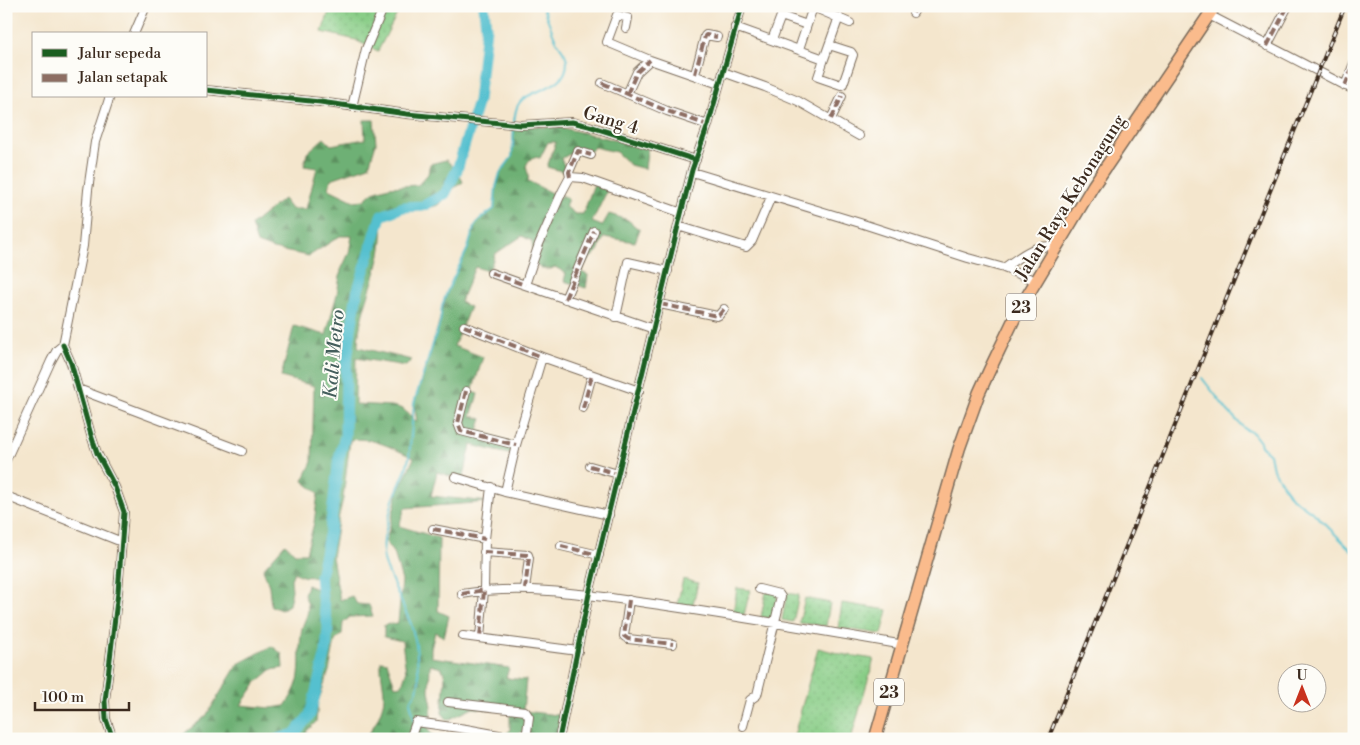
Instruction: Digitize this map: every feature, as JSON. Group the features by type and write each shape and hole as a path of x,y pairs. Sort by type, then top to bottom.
{"highway":[{"name":"Jalan Raya Kebonagung","path":"904,645 921,580 968,421 990,369 1017,314 1100,176 1212,11"},
{"name":"23","path":"875,739 904,645"}],"street":[{"path":"135,32 146,6"},
{"path":"352,107 366,49 384,6"},
{"path":"559,739 589,594 678,226 742,6"},
{"path":"1266,46 1288,6"},
{"path":"799,49 814,7 850,22"},
{"path":"1212,11 1266,46 1354,90"},
{"path":"626,28 628,18 617,15 607,42 650,60 719,84"},
{"path":"772,40 781,16 807,25"},
{"path":"829,45 852,54 853,57 842,85 818,77 824,58 839,17"},
{"path":"735,27 824,58"},
{"path":"694,74 705,36 717,37"},
{"path":"627,94 637,72 650,60"},
{"path":"1345,86 1354,63"},
{"path":"723,72 784,95 831,119 858,136"},
{"path":"602,83 708,125"},
{"name":"Gang 4","path":"208,90 469,120 516,124 572,122 589,126 771,197 862,223 1004,268 1036,281"},
{"path":"831,119 842,96"},
{"path":"6,460 51,361 57,350 63,345 83,246 95,142 109,98"},
{"path":"526,285 539,244 570,177 569,172 578,151 590,155"},
{"path":"570,177 583,178 682,213"},
{"path":"678,226 746,247 752,241 771,197"},
{"path":"565,299 594,231"},
{"path":"1004,268 1036,247 1048,245 1056,247"},
{"path":"616,317 628,262 668,271"},
{"path":"491,273 654,329"},
{"path":"660,304 717,316 724,309"},
{"path":"464,326 542,357 639,391"},
{"path":"63,345 67,351 94,444 115,487 124,512 105,701 106,719 113,739"},
{"path":"505,492 516,446 542,357"},
{"path":"583,408 592,375"},
{"path":"78,389 242,451"},
{"path":"466,391 458,423 461,431 516,446"},
{"path":"590,466 618,474"},
{"path":"455,477 505,492 609,515"},
{"path":"480,638 484,590 484,552 491,487"},
{"path":"6,496 122,542"},
{"path":"434,528 485,539"},
{"path":"561,546 599,555"},
{"path":"484,552 528,555 525,589"},
{"path":"462,594 484,590 525,589 589,594 775,621 904,645"},
{"path":"743,726 750,700 758,695 780,595 759,589"},
{"path":"629,600 624,636 628,639 673,644"},
{"path":"463,636 578,651"},
{"path":"448,702 525,711 529,717 526,739"},
{"path":"410,739 415,723 419,722 522,739"}],"green space":[{"path":"331,6 401,6 378,51 357,41 360,41 322,32"},
{"path":"364,120 374,120 376,143 369,166 331,179 329,189 354,201 364,200 373,192 389,187 418,185 428,174 430,164 446,160 457,170 463,182 454,188 439,205 423,209 403,207 381,216 381,250 363,314 358,347 412,360 406,366 356,358 355,404 392,406 403,409 417,422 414,403 430,355 448,289 468,248 474,227 480,219 494,209 496,187 500,173 512,157 514,124 558,127 615,140 648,144 645,169 630,165 616,152 594,147 587,155 571,153 561,159 568,173 547,167 556,142 548,142 540,158 534,157 527,163 528,181 561,198 561,195 568,199 565,206 575,214 583,214 594,184 608,189 592,222 602,226 609,214 628,220 640,229 635,242 604,237 598,251 587,261 581,272 588,275 586,288 564,281 566,273 555,267 541,269 530,259 533,252 532,241 522,236 495,254 489,271 475,267 460,302 470,307 454,346 483,357 472,392 478,394 471,416 482,419 478,430 516,445 509,454 471,445 463,480 437,472 431,496 489,502 405,508 399,526 439,538 438,611 449,616 444,637 435,632 431,657 509,668 506,678 526,680 523,711 566,716 561,739 520,732 519,739 502,739 510,730 510,710 473,708 448,720 442,713 445,677 442,668 430,665 429,691 432,706 428,730 436,739 365,739 377,719 384,701 381,661 387,662 395,686 402,685 406,673 402,641 384,637 384,625 398,623 402,581 395,556 386,542 398,492 414,458 383,444 358,439 350,440 343,499 332,557 340,600 352,596 357,604 369,605 373,616 350,617 343,623 342,634 335,641 329,671 318,702 316,722 306,732 314,739 180,739 206,716 238,664 272,646 282,654 283,668 271,670 257,682 241,705 271,708 285,706 296,687 301,635 308,612 307,601 304,595 307,585 321,591 320,576 309,577 294,572 291,579 292,590 289,605 281,610 271,606 269,586 263,569 285,544 295,553 306,553 314,523 318,493 303,481 312,462 314,386 281,377 294,326 326,335 341,270 349,253 352,236 340,236 309,256 273,249 257,243 251,225 283,199 291,209 306,209 317,168 304,166 307,153 324,138 331,145 365,139"},
{"path":"683,579 698,583 692,608 677,605"},
{"path":"737,588 750,590 744,615 733,613"},
{"path":"766,592 778,594 773,619 761,617"},
{"path":"787,593 799,595 793,622 782,620"},
{"path":"805,598 830,603 826,626 799,623"},
{"path":"842,603 888,610 882,634 838,628"},
{"path":"818,648 874,659 851,739 793,739"}],"waterway":[{"name":"Kali Metro","path":"278,739 294,734 310,715 326,652 328,626 322,598 320,576 330,531 339,458 345,436 346,369 357,293 381,216 403,207 423,206 445,194 457,170 478,101 486,28 484,6"},
{"path":"514,122 517,107 522,100 550,86 562,77 566,71 566,56 557,42 542,6"},
{"path":"415,721 410,702 417,691 419,681 416,644 411,624 386,567 383,555 384,538 393,500 409,458 414,403 440,322 442,306 468,248 474,227 480,219 494,209 496,187 500,173 512,157 514,126"},
{"path":"1202,378 1227,410 1245,429 1253,433 1261,446 1270,454 1273,469 1290,496 1316,515 1354,553"},
{"path":"416,739 417,728"}],"railway":[{"path":"1048,739 1345,6"}],"marked path":[{"path":"913,13 917,6"},
{"path":"1267,46 1288,6"},
{"path":"695,74 705,36 717,37"},
{"path":"627,94 637,72 650,60"},
{"path":"1345,86 1354,63"},
{"path":"602,83 667,111 708,125"},
{"path":"831,119 842,96"},
{"path":"570,177 569,172 578,151 591,155"},
{"path":"565,299 594,231"},
{"path":"491,273 525,285"},
{"path":"660,304 717,316 724,309"},
{"path":"464,326 542,357"},
{"path":"583,408 592,375"},
{"path":"466,391 458,423 461,431 516,445"},
{"path":"590,466 618,474"},
{"path":"433,529 485,539"},
{"path":"561,546 599,555"},
{"path":"484,552 528,555 525,589"},
{"path":"462,594 484,590 480,638"},
{"path":"629,600 624,636 628,639 673,644"}],"cycle path":[{"path":"559,739 589,594 678,226 692,170 708,125 742,6"},
{"path":"208,90 320,102 407,114 521,125 572,122 696,160"},
{"path":"63,345 71,363 97,453 115,487 124,512 118,592 105,701 106,719 113,739"}]}
